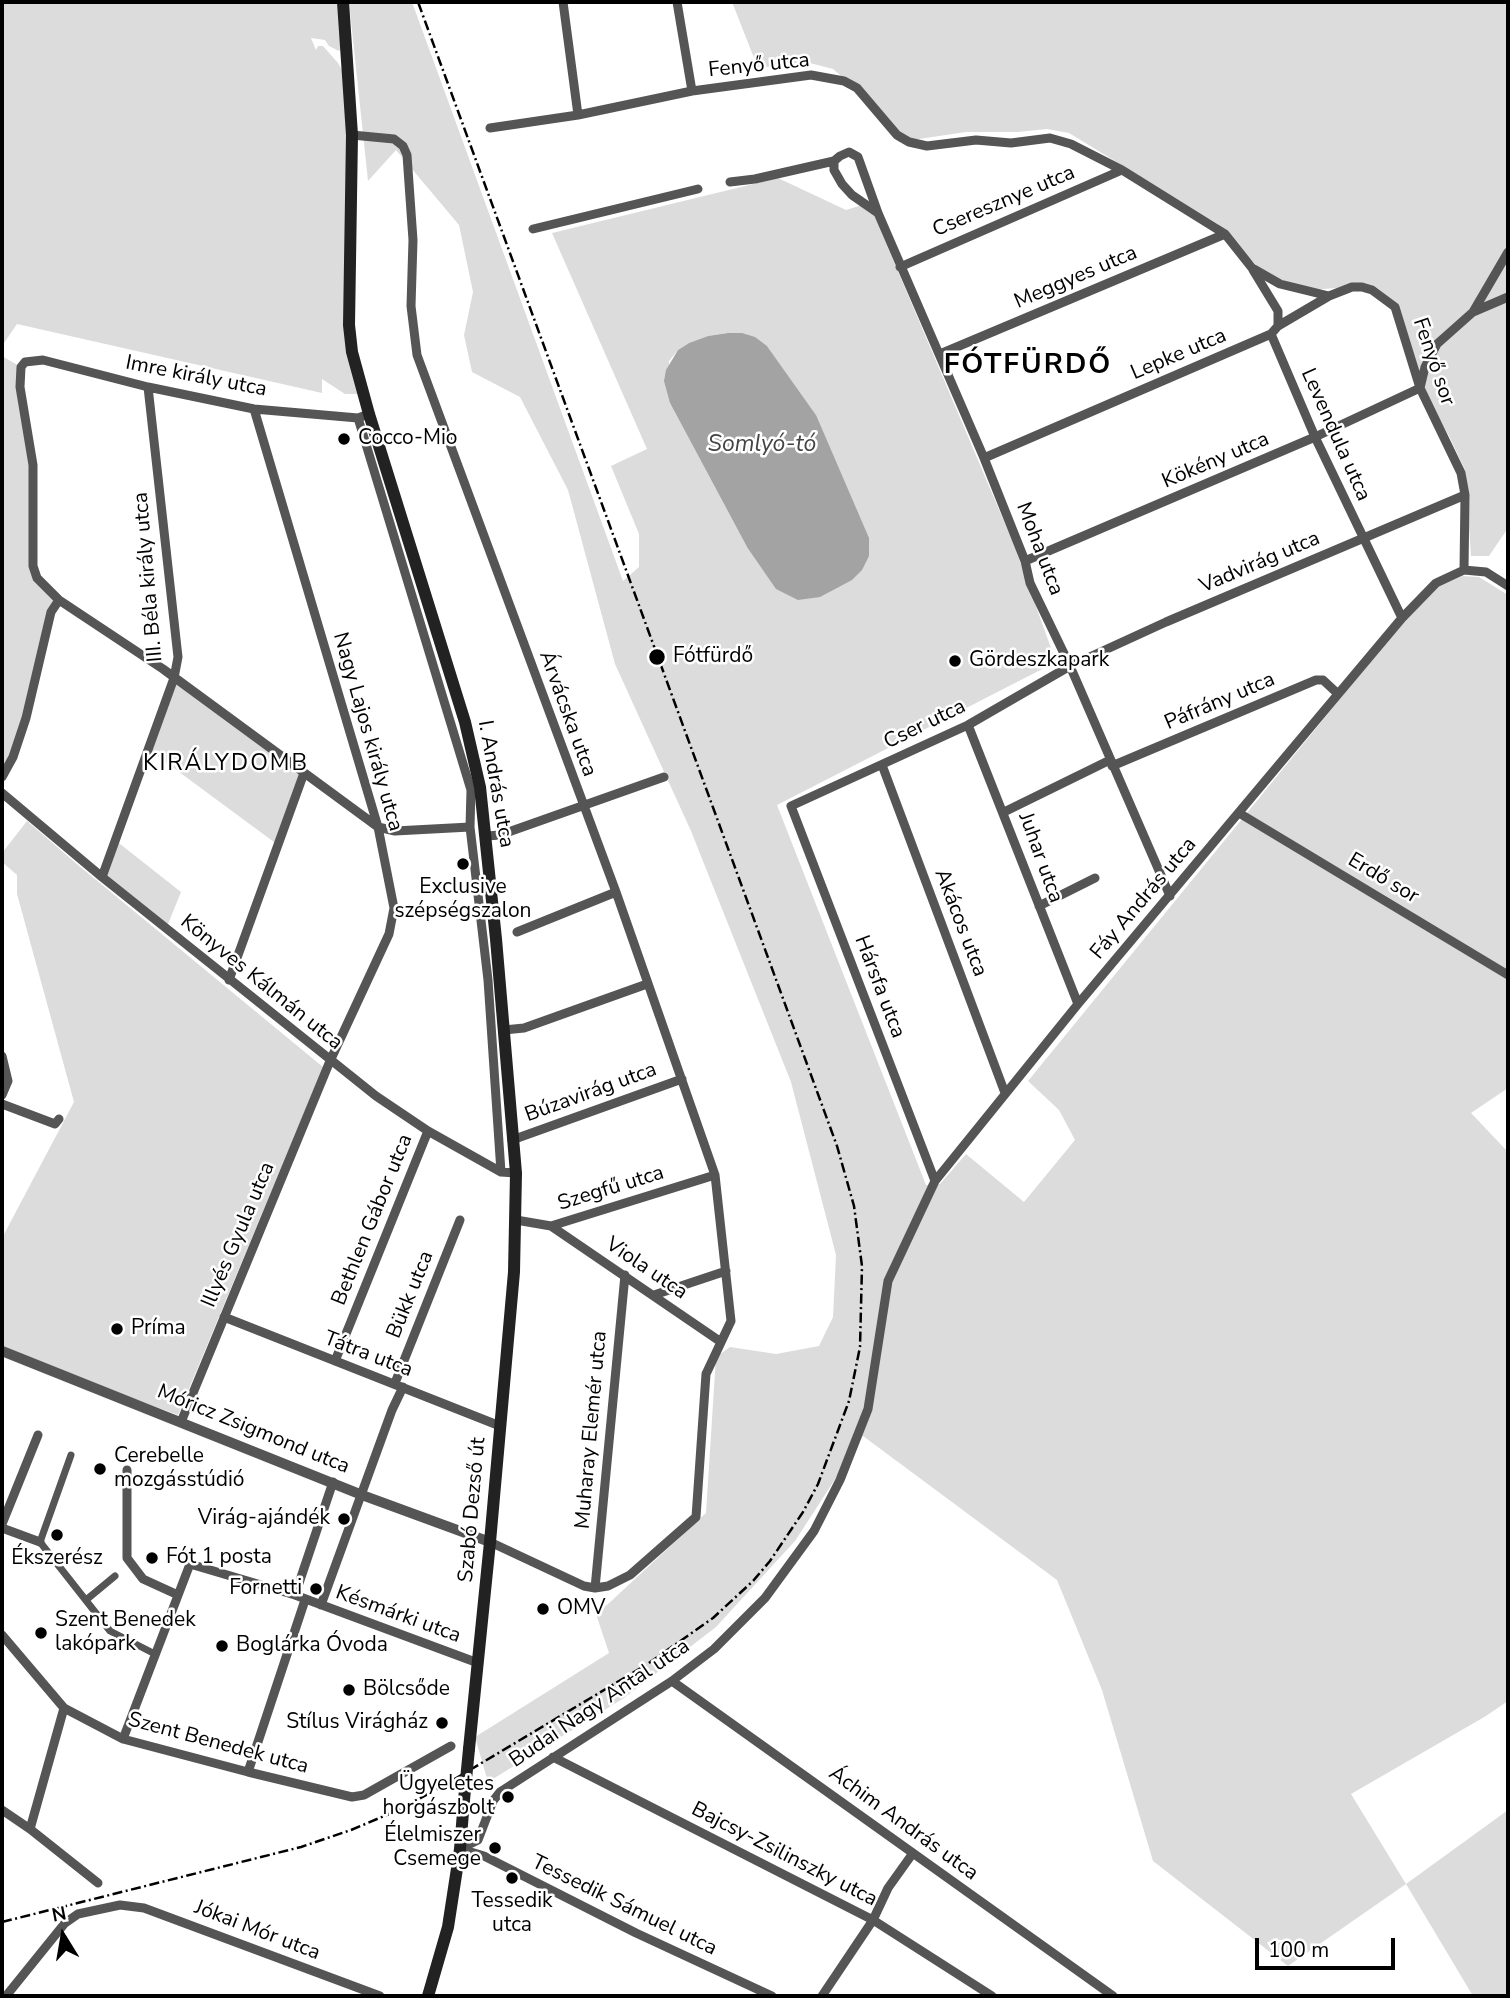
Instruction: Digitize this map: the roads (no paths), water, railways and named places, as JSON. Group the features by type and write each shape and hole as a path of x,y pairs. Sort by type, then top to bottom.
{"main road":[{"path":"343,2 352,135 349,325 364,416"},
{"name":"I. András utca","path":"364,416 466,722 480,787 487,836 516,1173"},
{"name":"Szabó Dezső út","path":"428,1996 448,1927 460,1849 513,1272 516,1173"}],"street":[{"path":"562,2 578,116"},
{"path":"677,2 692,91"},
{"name":"Fenyő utca","path":"490,128 578,116 692,91 811,75 844,81 857,88 897,135 909,142 927,146 976,139 1011,143 1051,138"},
{"name":"Árvácska utca","path":"352,135 394,139 403,146 407,155 413,240 411,306 417,355 615,892 715,1175 731,1321 706,1374 696,1517 630,1575 608,1586 595,1588"},
{"name":"Fenyő sor","path":"1051,138 1071,144 1122,170 1225,234 1252,268 1280,284 1329,296 1352,287 1362,287 1372,290 1395,307 1420,388 1461,473 1465,495 1464,570"},
{"name":"Moha utca","path":"834,161 849,152 858,157 900,267 984,458 1025,561 1030,583 1070,666 1170,896"},
{"path":"730,182 834,161 834,170 842,184 852,195 878,213"},
{"name":"Cseresznye utca","path":"900,267 1122,170"},
{"path":"533,229 698,188"},
{"name":"Meggyes utca","path":"940,354 1225,234"},
{"path":"1420,388 1425,367 1437,344 1473,312 1508,252"},
{"path":"1252,268 1278,311 1278,326"},
{"path":"1271,334 1278,326 1329,296"},
{"path":"1473,312 1508,297"},
{"name":"Levendula utca","path":"1271,334 1315,437 1402,618"},
{"name":"Lepke utca","path":"984,458 1271,334"},
{"name":"Imre király utca","path":"59,600 37,578 33,566 33,465 21,396 20,367 25,362 43,360 148,387 254,408 364,416"},
{"name":"III. Béla király utca","path":"102,877 174,678 178,657 148,387"},
{"name":"Kökény utca","path":"1025,561 1315,437 1420,388"},
{"name":"Nagy Lajos király utca","path":"254,408 378,827 394,908 389,934 330,1061"},
{"name":"I. András utca","path":"364,416 471,790 470,827 488,980 501,1172"},
{"name":"Vadvirág utca","path":"1070,666 1166,622 1465,495"},
{"path":"1464,570 1486,572 1508,586"},
{"name":"Fáy András utca","path":"888,1281 935,1181 1006,1093 1402,618 1436,583 1464,570"},
{"path":"2,778 13,757 26,718 51,612 59,600 174,678 378,827 395,831 470,827"},
{"name":"Cser utca","path":"791,806 968,725 1070,666"},
{"name":"Páfrány utca","path":"1111,763 1316,680 1323,680 1337,693"},
{"name":"Juhar utca","path":"968,725 1079,1004"},
{"path":"1004,812 1111,763"},
{"name":"Akácos utca","path":"882,765 1006,1093"},
{"path":"229,980 304,773"},
{"path":"487,836 500,835 664,777"},
{"name":"Könyves Kálmán utca","path":"2,793 229,980 376,1096 428,1131 501,1172 516,1173"},
{"name":"Hársfa utca","path":"791,806 935,1181"},
{"name":"Erdő sor","path":"1239,813 1508,975"},
{"path":"1039,906 1095,878"},
{"path":"517,932 615,892"},
{"path":"504,1030 524,1028 647,984"},
{"path":"2,1056 8,1081 2,1095"},
{"name":"Illyés Gyula utca","path":"181,1422 330,1061"},
{"name":"Búzavirág utca","path":"512,1140 682,1079"},
{"path":"2,1104 55,1124 59,1119"},
{"name":"Bethlen Gábor utca","path":"335,1361 428,1131"},
{"name":"Szegfű utca","path":"516,1220 551,1226 715,1175"},
{"name":"Bükk utca","path":"321,1605 460,1220"},
{"name":"Viola utca","path":"551,1226 721,1342"},
{"path":"654,1295 726,1272"},
{"name":"Muharay Elemér utca","path":"595,1588 625,1275"},
{"name":"Budai Nagy Antal utca","path":"460,1849 478,1840 493,1801 500,1792 672,1681 713,1649 765,1598 814,1531 840,1480 868,1409 888,1281"},
{"name":"Tátra utca","path":"224,1317 499,1426"},
{"name":"Móricz Zsigmond utca","path":"2,1351 362,1495 490,1542"},
{"path":"38,1435 2,1526 40,1542 110,1631 155,1654"},
{"path":"40,1542 71,1455"},
{"path":"123,1739 178,1595 143,1579 128,1558 127,1470"},
{"path":"295,1595 333,1482"},
{"path":"490,1542 584,1586 595,1588"},
{"name":"Késmárki utca","path":"178,1595 190,1564 295,1595 478,1663"},
{"path":"86,1600 115,1576"},
{"path":"248,1772 305,1600"},
{"name":"Szent Benedek utca","path":"2,1635 64,1708 123,1739 248,1772 352,1797 364,1795 451,1746"},
{"name":"Áchim András utca","path":"672,1681 1113,1996"},
{"path":"30,1829 64,1708"},
{"name":"Bajcsy-Zsilinszky utca","path":"553,1756 873,1920 992,1996"},
{"path":"2,1810 98,1883"},
{"name":"Tessedik Sámuel utca","path":"460,1849 484,1856 636,1933 772,1996"},
{"path":"822,1996 873,1920 888,1888 913,1853"},
{"name":"Jókai Mór utca","path":"6,1996 65,1923 78,1914 120,1905 144,1908 380,1996"}],"water":[{"name":"Somlyó-tó","path":"728,333 755,337 767,346 816,415 869,538 869,556 862,570 852,580 820,597 798,600 776,589 747,547 670,403 664,381 666,370 678,350 708,336"}],"railway":[{"path":"2,1922 301,1847 351,1830 396,1811 443,1786 646,1665 713,1618 753,1581 770,1561 818,1484 849,1401 860,1347 862,1266 854,1206 837,1146 418,2"}],"place":[{"name":"Cocco-Mio","path":"344,439"},
{"name":"Fótfürdő","path":"657,657"},
{"name":"Gördeszkapark","path":"955,661"},
{"name":"Exclusive szépségszalon","path":"463,864"},
{"name":"Príma","path":"117,1329"},
{"name":"Cerebelle mozgásstúdió","path":"100,1469"},
{"name":"Virág-ajándék","path":"344,1519"},
{"name":"Ékszerész","path":"57,1535"},
{"name":"Fót 1 posta","path":"152,1558"},
{"name":"Fornetti","path":"316,1589"},
{"name":"OMV","path":"543,1609"},
{"name":"Szent Benedek lakópark","path":"41,1633"},
{"name":"Boglárka Óvoda","path":"222,1646"},
{"name":"Bölcsőde","path":"349,1690"},
{"name":"Stílus Virágház","path":"442,1723"},
{"name":"Ügyeletes horgászbolt","path":"508,1797"},
{"name":"Élelmiszer Csemege","path":"495,1848"},
{"name":"Tessedik utca","path":"512,1878"}],"district":[{"name":"FÓTFÜRDŐ","path":"1028,366"},
{"name":"KIRÁLYDOMB","path":"226,764"}]}
